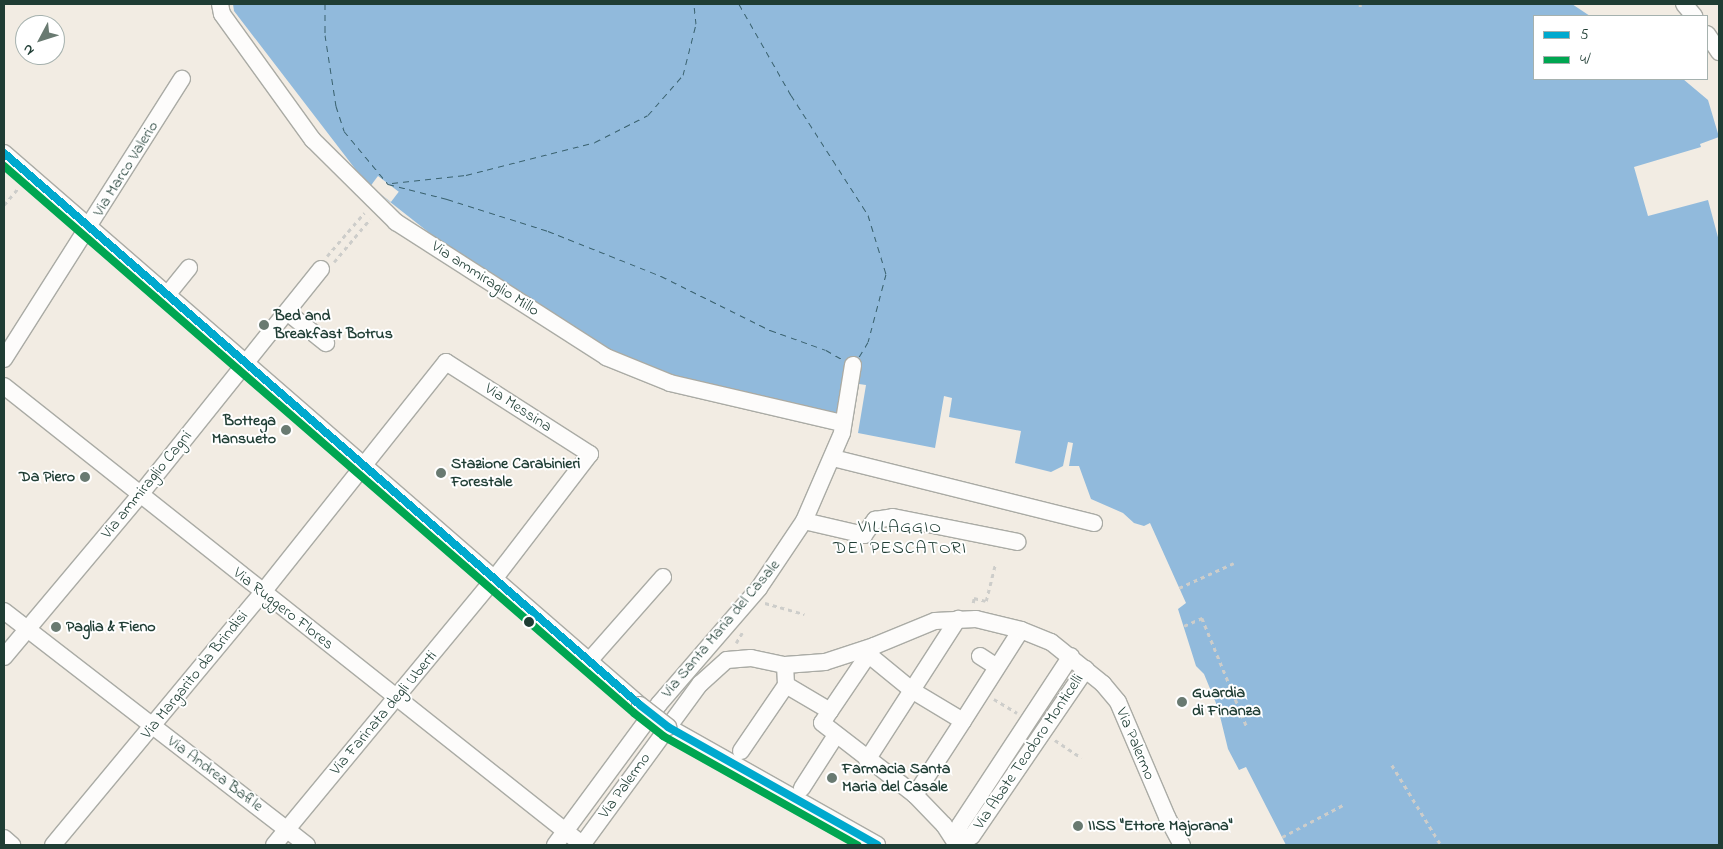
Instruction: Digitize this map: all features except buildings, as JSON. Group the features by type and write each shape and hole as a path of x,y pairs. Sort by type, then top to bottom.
{"street":[{"name":"Via ammiraglio Millo","path":"220,4 222,14 313,140 376,205 396,222 606,357 670,383 842,423"},
{"path":"1684,4 1693,15"},
{"path":"1708,36 1719,52"},
{"name":"Via Marco Valerio","path":"4,359 90,227 182,79"},
{"path":"4,153 640,705 668,727 877,845"},
{"path":"167,295 189,268"},
{"name":"Via ammiraglio Cagni","path":"4,657 139,496 321,269"},
{"path":"287,312 326,342"},
{"name":"Via Messina","path":"446,362 590,454 494,580"},
{"name":"Via Margarito da Brindisi","path":"53,845 153,727 263,592 446,362"},
{"name":"Via Santa Maria del Casale","path":"554,845 659,704 759,588 804,521 842,433 842,423 853,365"},
{"name":"Via Ruggero Flores","path":"4,386 139,496 582,845"},
{"path":"832,458 1094,523"},
{"path":"804,521 864,535 875,520 893,517 1018,542"},
{"path":"589,661 664,577"},
{"name":"Via Farinata degli Uberti","path":"274,845 494,580"},
{"name":"Via Andrea Bafile","path":"4,611 307,845"},
{"path":"867,760 958,619"},
{"name":"Via Palermo","path":"582,845 700,684 727,660 751,658 785,665 824,662 872,651 935,621 984,619 1052,642 1086,669 1118,702 1167,817 1182,845"},
{"path":"915,795 1021,630"},
{"path":"957,845 944,825 915,795 867,760 822,723 872,651 913,691 963,721"},
{"path":"980,656 997,667"},
{"name":"Via Abate Teodoro Monticelli","path":"957,845 960,825 1071,656"},
{"path":"741,751 786,685 785,665"},
{"name":"Via Abate Teodoro Monticelli","path":"957,845 972,836 1086,669"},
{"path":"786,685 830,711"},
{"path":"802,788 836,735"},
{"path":"4,838 12,845"}],"path":[{"path":"4,205 22,183"},
{"path":"376,205 327,271 321,269 319,265 376,205"},
{"path":"1179,588 1234,563"},
{"path":"984,619 988,607 972,602 974,598 986,601 995,564"},
{"path":"761,602 804,614"},
{"path":"1184,626 1202,618 1248,727"},
{"path":"982,691 1028,721"},
{"path":"1043,732 1082,758"},
{"path":"1392,765 1441,845"},
{"path":"1282,837 1343,805"}],"water":[{"path":"233,4 1572,4 1588,15 1533,15 1533,80 1684,80 1708,100 1719,137 1700,144 1701,147 1634,167 1648,216 1708,200 1719,241 1719,845 1286,845 1246,767 1239,770 1228,749 1218,708 1204,674 1196,666 1178,609 1186,603 1150,523 1144,526 1134,523 1123,513 1091,499 1079,466 1069,466 1073,443 1068,442 1063,466 1051,472 1015,463 1021,431 949,417 952,398 944,396 935,448 858,433 866,385 859,384 853,420 846,417 846,375 836,417 712,389 635,365 595,345 460,257 366,183 234,11"}],"pier":[{"path":"378,176 399,192 391,202 370,186"}],"ferry route":[{"path":"325,4 325,35 336,106 344,131 388,184 447,199 548,231 661,276 770,330 826,350 847,362"},
{"path":"392,183 466,175 595,142 648,115 683,75 696,24 694,4"},
{"path":"739,4 791,95 868,215 886,274 868,342 857,360"}],"transit line":[{"name":"5","path":"4,153 640,705 668,727 877,845"},
{"name":"4/","path":"4,166 634,713 663,736 857,845"}],"place":[{"name":"Bed and Breakfast Botrus","path":"264,325"},
{"name":"Bottega Mansueto","path":"286,430"},
{"name":"Stazione Carabinieri Forestale","path":"441,473"},
{"name":"Da Piero","path":"85,477"},
{"name":"Paglia & Fieno","path":"56,627"},
{"name":"Guardia di Finanza","path":"1182,702"},
{"name":"Farmacia Santa Maria del Casale","path":"832,778"},
{"name":"IISS \"Ettore Majorana\"","path":"1078,826"}],"district":[{"name":"VILLAGGIO DEI PESCATORI","path":"900,539"}]}
